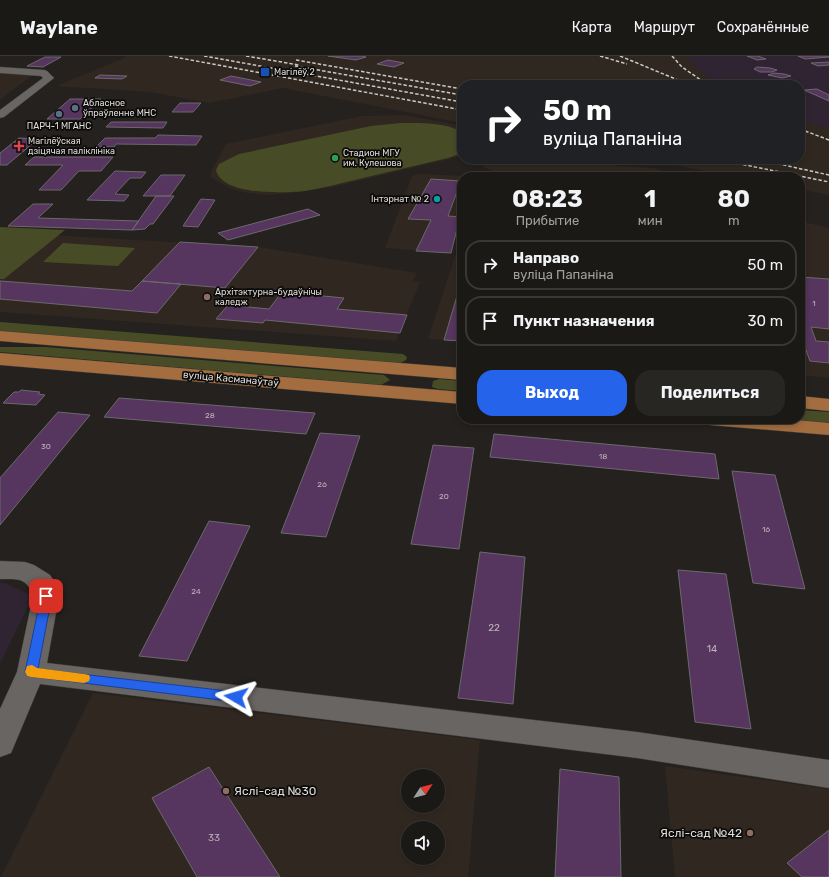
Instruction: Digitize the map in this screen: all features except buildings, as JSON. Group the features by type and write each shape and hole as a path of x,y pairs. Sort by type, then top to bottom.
{"main road":[{"path":"0,336 457,374"},
{"name":"вуліца Касманаўтаў","path":"0,359 457,398"},
{"path":"805,403 829,405"},
{"path":"770,424 829,429"}],"street":[{"path":"0,70 44,73 49,78 0,115"},
{"path":"0,570 25,571 41,581 46,596 31,672 0,744"},
{"path":"31,672 637,745 829,774"}],"shaded area":[{"path":"123,56 685,56 712,80 457,80 457,122 283,88 209,103 150,92 56,86 127,57"},
{"path":"685,56 829,56 829,127 825,128 805,122 805,80 712,80"},
{"path":"0,73 34,74 0,100"},
{"name":"Стадион МГУ им. Кулешова","path":"405,115 457,125 457,157 333,187 268,195 248,193 232,189 210,177 212,170 226,144 362,116"},
{"path":"805,122 825,128 829,127 829,195 805,190 805,172 710,172 670,164 805,164"},
{"path":"479,164 619,164 616,166 653,168 666,172 495,172"},
{"path":"418,174 457,176 457,229 451,253 385,248 412,176"},
{"path":"805,222 829,228 829,378 805,376"},
{"name":"Архітэктурна-будаўнічы каледж","path":"0,232 258,247 417,273 413,281 420,282 396,341 0,312"},
{"path":"455,256 457,256 457,341 428,339"},
{"path":"0,583 5,583 33,596 0,664"},
{"name":"Яслі-сад №30","path":"93,693 480,740 468,877 1,877"},
{"name":"Яслі-сад №42","path":"665,766 829,789 829,877 675,877"}],"green space":[{"name":"Стадион МГУ им. Кулешова","path":"401,123 424,123 448,126 457,130 457,155 332,185 296,192 270,192 242,189 230,185 221,178 216,170 219,164 239,154 371,126"},
{"path":"0,227 65,230 4,279 0,279"},
{"path":"63,243 135,248 118,266 43,262"},
{"path":"0,322 403,354 407,357 406,360 400,363 0,331"},
{"path":"0,347 46,347 384,375 390,380 381,385 0,352"},
{"path":"439,379 457,381 457,391 432,387 433,381"},
{"path":"805,410 829,412 829,423 805,421"}],"railway":[{"path":"169,56 457,109"},
{"path":"204,56 457,101"},
{"path":"246,56 299,65"},
{"path":"600,56 627,64"},
{"path":"620,56 678,80"},
{"path":"672,56 682,67 701,80"},
{"path":"296,60 457,88"},
{"path":"295,66 457,94"},
{"path":"805,131 829,140"},
{"path":"741,164 780,172"},
{"path":"779,164 829,175"},
{"path":"805,177 829,182"}],"slow traffic":[{"path":"32,669 31,672 84,678"}],"place":[{"name":"Магілёў 2","path":"265,72"},
{"name":"Абласное ўпраўленне МНС","path":"75,108"},
{"name":"ПАРЧ-1 МГАНС","path":"59,114"},
{"name":"Магілёўская дзіцячая паліклініка","path":"19,146"},
{"name":"Стадион МГУ им. Кулешова","path":"335,158"},
{"name":"Інтэрнат № 2","path":"437,199"},
{"name":"Архітэктурна-будаўнічы каледж","path":"207,297"},
{"name":"Яслі-сад №30","path":"226,791"},
{"name":"Яслі-сад №42","path":"750,833"}],"route":[{"path":"46,596 31,672 236,697"}]}
